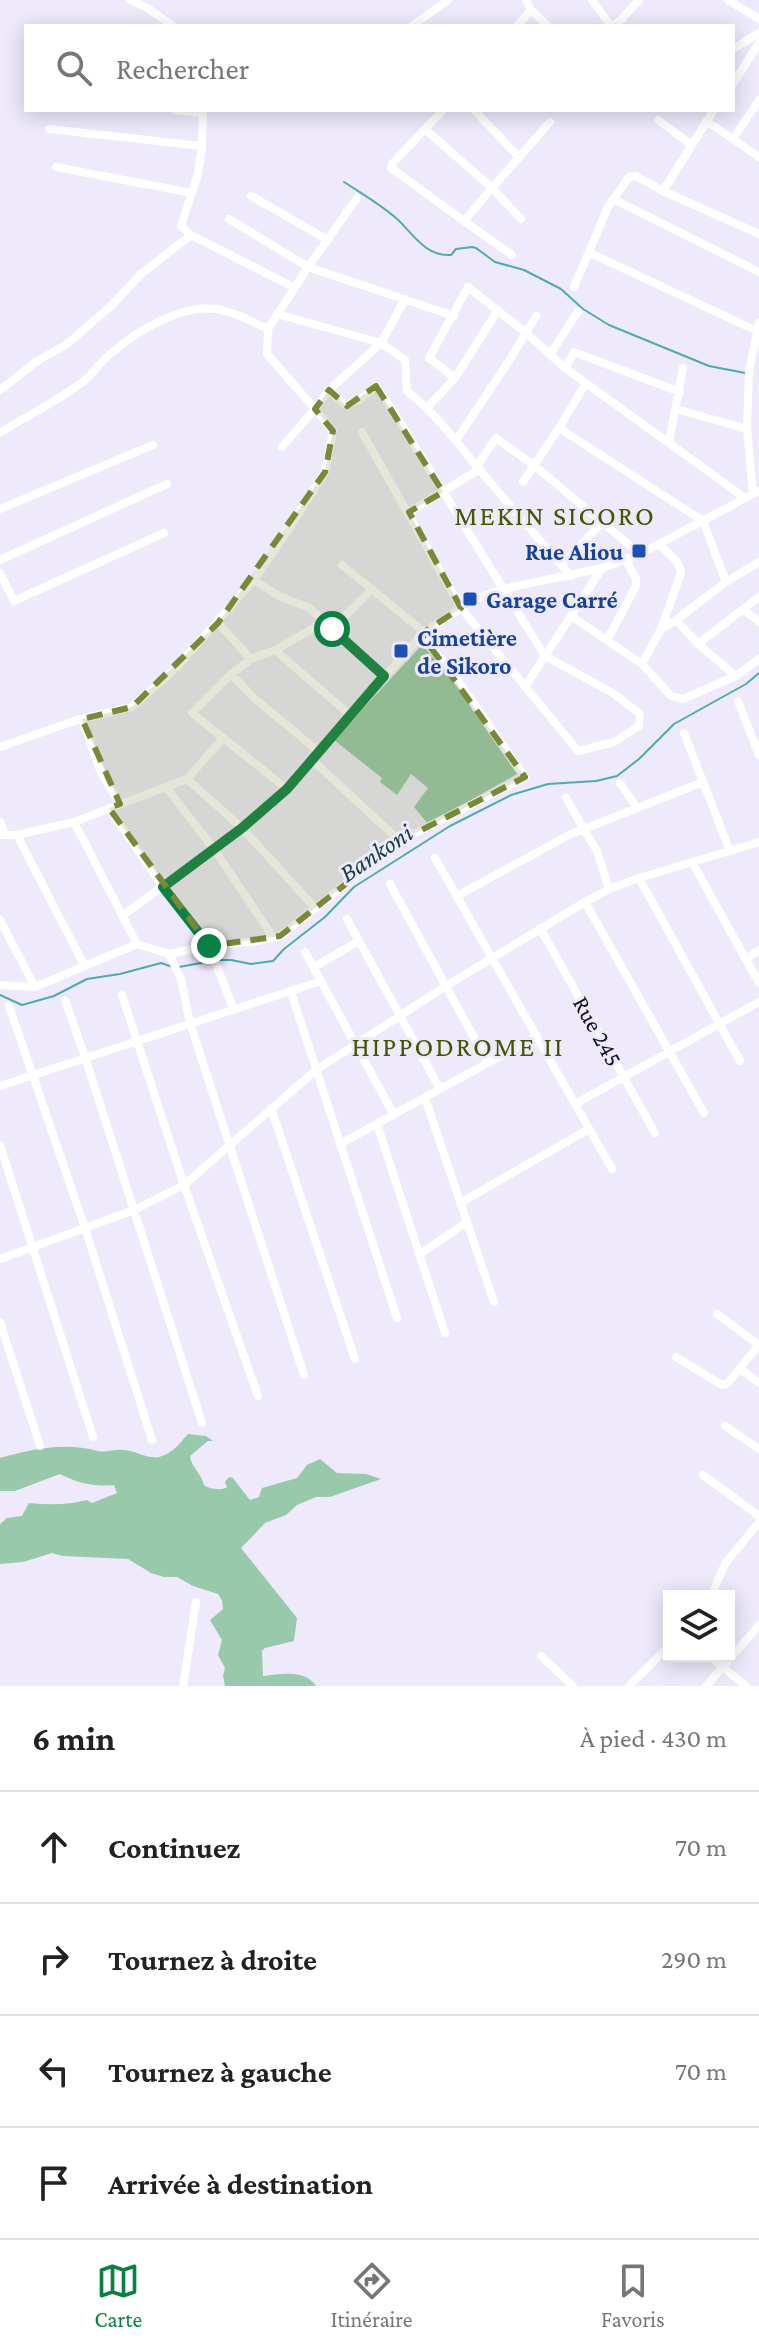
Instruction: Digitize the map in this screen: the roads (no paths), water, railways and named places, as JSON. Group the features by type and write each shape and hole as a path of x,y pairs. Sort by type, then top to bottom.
{"street":[{"path":"130,0 170,24"},
{"path":"415,24 448,0"},
{"path":"526,0 531,10 546,24"},
{"path":"592,0 610,24"},
{"path":"615,24 639,0"},
{"path":"728,0 759,19"},
{"path":"519,24 531,10"},
{"path":"735,48 759,33"},
{"path":"735,81 759,43"},
{"path":"733,139 759,100"},
{"path":"202,112 198,174 181,226 191,235 295,288"},
{"path":"441,112 391,168 512,255"},
{"path":"476,112 518,156"},
{"path":"663,191 713,112"},
{"path":"658,120 692,145"},
{"path":"706,121 759,157"},
{"path":"464,221 550,122"},
{"path":"49,129 202,146"},
{"path":"425,129 492,188 521,219"},
{"path":"56,167 192,193"},
{"path":"574,287 613,199 629,177 636,176 759,234"},
{"path":"251,196 328,240"},
{"path":"0,747 82,719 132,707 176,668 254,580 325,472 333,431 267,354 268,329 357,198"},
{"path":"613,199 759,272"},
{"path":"229,219 308,267 454,316"},
{"path":"0,390 37,361 66,345 111,306 141,274 191,235"},
{"path":"590,253 758,327 747,429 752,494"},
{"path":"455,378 429,358 468,287 565,368 669,442 752,494"},
{"path":"282,447 329,390 381,343 405,299"},
{"path":"0,433 61,398 89,377 117,348 169,315 213,308 268,329"},
{"path":"427,408 455,378 498,310"},
{"path":"550,355 578,311"},
{"path":"277,314 381,343 405,360 407,391 457,439 478,468 571,576"},
{"path":"457,439 536,316"},
{"path":"565,368 574,352 680,392"},
{"path":"669,442 683,368"},
{"path":"523,482 586,383"},
{"path":"329,390 345,405 359,400 376,386 545,656 613,693 640,714 639,726 614,742 578,751 461,608 362,432"},
{"path":"676,409 747,429"},
{"path":"559,428 703,521 726,582"},
{"path":"409,512 478,468 496,438 535,466 640,554"},
{"path":"0,509 153,445"},
{"path":"0,560 167,484"},
{"path":"122,916 242,828 287,789 423,634 461,608 503,589 571,576 640,554 752,494"},
{"path":"561,565 602,523"},
{"path":"0,573 14,601 164,533"},
{"path":"642,664 661,629 681,568 659,545"},
{"path":"607,640 636,586 636,579 625,559"},
{"path":"661,629 759,562"},
{"path":"0,985 35,987 137,944 169,954 280,936 400,841 525,777 423,634 342,565"},
{"path":"525,687 602,568"},
{"path":"254,580 279,596 309,608 384,676"},
{"path":"332,629 372,589"},
{"path":"698,644 759,597"},
{"path":"743,609 759,622"},
{"path":"571,616 642,664 677,699 736,676 759,659"},
{"path":"676,620 698,644 736,676"},
{"path":"287,789 192,713 231,674 251,659 275,650 324,622"},
{"path":"218,623 251,659"},
{"path":"275,650 350,715"},
{"path":"231,674 254,698 318,751"},
{"path":"738,701 759,755"},
{"path":"82,719 101,773 120,804"},
{"path":"684,733 730,851"},
{"path":"0,822 3,835 17,835 74,822 187,779 223,738"},
{"path":"311,759 400,841"},
{"path":"187,779 242,828 315,908"},
{"path":"457,896 569,835 703,782"},
{"path":"620,783 637,808"},
{"path":"166,787 214,849 273,937"},
{"path":"566,798 597,851 609,889"},
{"path":"109,808 163,887 209,946 234,1010"},
{"path":"74,822 137,944"},
{"path":"17,835 84,965"},
{"path":"0,1259 134,1210 184,1185 316,1070 492,957 585,902 639,878 759,842"},
{"path":"435,858 612,1169"},
{"path":"692,862 759,983"},
{"path":"639,878 740,1061"},
{"path":"390,884 488,1063"},
{"path":"585,902 704,1113"},
{"path":"347,919 440,1089"},
{"path":"0,920 35,987"},
{"name":"Rue 245","path":"540,928 655,1133"},
{"path":"314,967 359,941"},
{"path":"746,959 759,950"},
{"path":"305,952 394,1115"},
{"path":"169,954 181,979 190,1023 304,1375"},
{"path":"0,1086 321,981"},
{"path":"291,992 397,1318"},
{"path":"122,995 258,1396"},
{"path":"65,1000 202,1423"},
{"path":"575,1104 759,1002"},
{"path":"9,1006 85,1228 152,1440"},
{"path":"340,1144 537,1036"},
{"path":"425,1098 494,1302"},
{"path":"271,1108 355,1359"},
{"path":"377,1124 445,1333"},
{"path":"460,1203 589,1129"},
{"path":"0,1145 93,1437"},
{"path":"420,1254 467,1222"},
{"path":"676,1357 722,1385 727,1384 759,1345 717,1314"},
{"path":"0,1322 40,1446"},
{"path":"741,1369 759,1383"},
{"path":"725,1426 759,1449"},
{"path":"703,1475 759,1519 725,1564 714,1590"},
{"path":"183,1686 196,1602"},
{"path":"706,1686 759,1625"},
{"path":"629,1686 663,1652"},
{"path":"541,1656 573,1686"},
{"path":"717,1662 746,1686"}],"waterway":[{"path":"344,182 390,213 434,252 451,255 456,249 476,248 495,262 524,270 561,289 583,309 609,325 709,366 745,373"},
{"name":"Bankoni","path":"218,960 251,964 273,961 325,917 354,887 450,826 511,795 548,784 596,781 617,776 674,724 746,684 759,673"},
{"name":"Bankoni","path":"179,967 212,961"},
{"name":"Bankoni","path":"0,995 22,1005 54,996 87,979 161,963 173,967"}],"place":[{"name":"Rue Aliou","path":"639,551"},
{"name":"Garage Carré","path":"470,599"},
{"name":"Cimetière de Sikoro","path":"401,651"}],"district":[{"name":"MEKIN SICORO","path":"555,515"},
{"name":"HIPPODROME II","path":"458,1046"}]}
